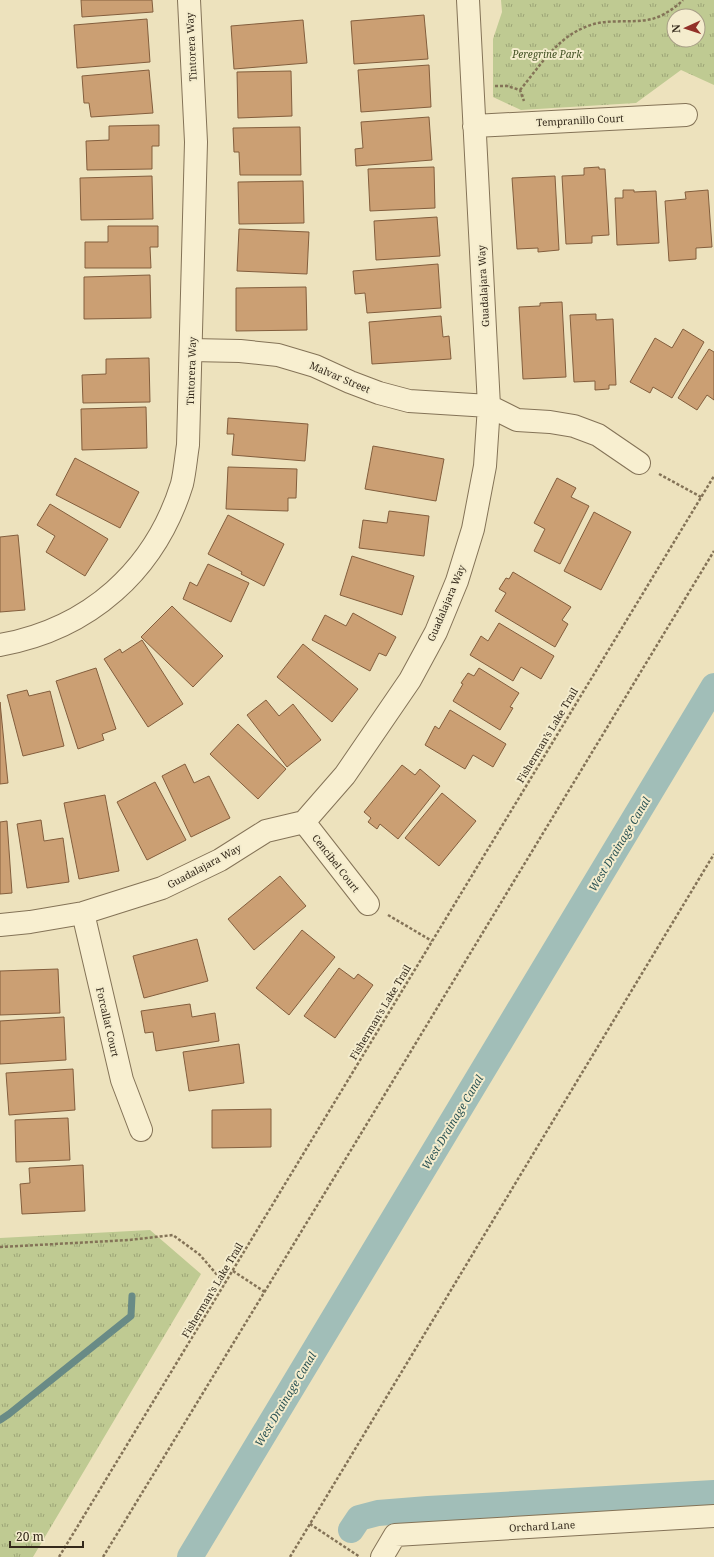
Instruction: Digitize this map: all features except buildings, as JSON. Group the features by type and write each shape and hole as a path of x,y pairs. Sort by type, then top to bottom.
{"street":[{"name":"Tintorera Way","path":"0,645 17,642 54,630 81,616 107,598 135,571 154,546 168,519 182,483 188,445 196,142 189,0"},
{"name":"Guadalajara Way","path":"0,925 30,922 83,913 162,888 220,860 266,832 304,822 345,775 410,680 436,632 457,581 473,529 485,466 489,406 468,0"},
{"name":"Tempranillo Court","path":"474,126 686,115"},
{"name":"Malvar Street","path":"191,350 240,351 278,355 315,366 350,382 386,395 409,401 489,406"},
{"path":"489,406 517,420 550,422 574,426 598,435 639,463"},
{"name":"Cencibel Court","path":"304,822 368,904"},
{"name":"Forcallat Court","path":"83,913 122,1080 141,1130"},
{"name":"Orchard Lane","path":"382,1557 395,1535 714,1516"}],"path":[{"path":"520,90 561,42 576,32 589,25 613,21 652,19 674,8 683,0"},
{"path":"491,86 507,86 520,90"},
{"path":"520,90 525,103"},
{"path":"639,463 701,497"},
{"name":"Fisherman’s Lake Trail","path":"59,1557 714,476"},
{"path":"103,1557 714,552"},
{"path":"290,1557 714,854"},
{"path":"368,904 432,941"},
{"path":"0,1247 130,1240 174,1235 200,1255 225,1284"},
{"path":"233,1271 265,1292"},
{"path":"310,1524 360,1557"}],"green space":[{"name":"Peregrine Park","path":"501,0 714,0 714,85 681,70 636,103 521,110 493,97 493,39 502,12"},
{"path":"150,1230 201,1274 33,1557 0,1557 0,1238"}],"waterway":[{"name":"West Drainage Canal","path":"190,1557 714,686"},
{"path":"0,1420 131,1316 132,1296"},
{"path":"351,1530 359,1518 378,1513 714,1493"}]}
